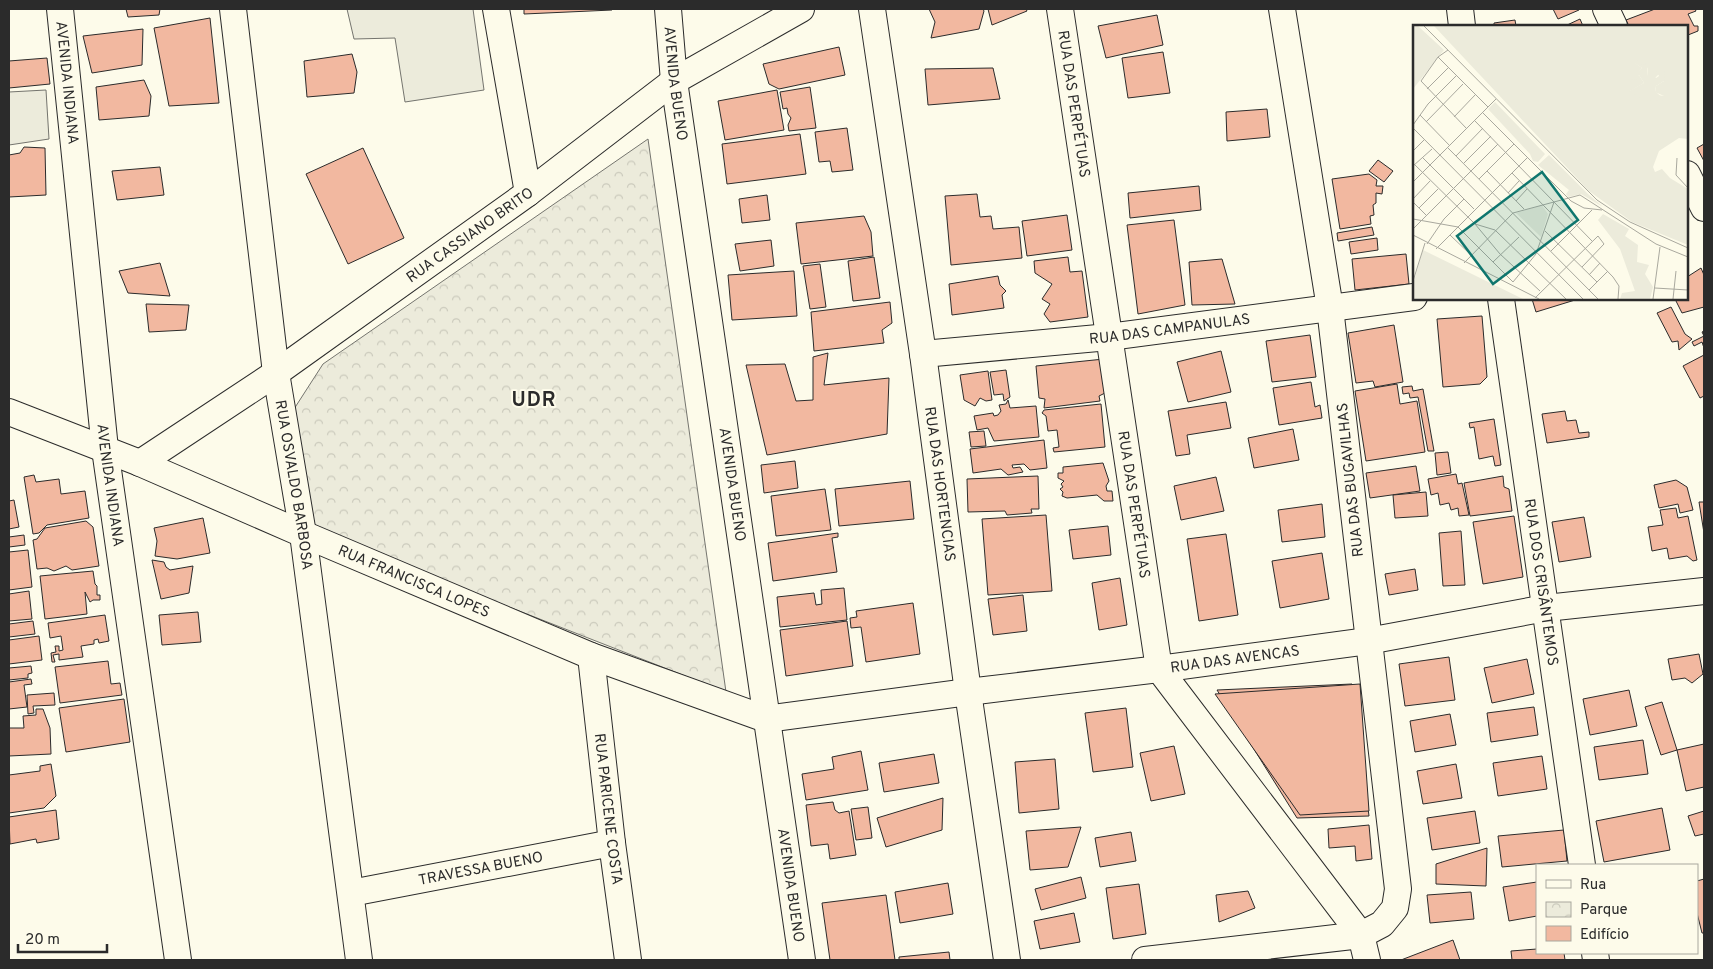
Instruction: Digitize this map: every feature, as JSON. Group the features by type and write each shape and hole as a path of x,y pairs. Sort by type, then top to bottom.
{"street":[{"name":"AVENIDA INDIANA","path":"60,9 105,450 178,960"},
{"name":"RUA OSVALDO BARBOSA","path":"233,9 276,373 303,534 359,960"},
{"path":"496,9 528,193"},
{"name":"AVENIDA BUENO","path":"668,9 674,82 802,960"},
{"name":"RUA CASSIANO BRITO","path":"140,463 276,373 528,193 674,82 801,9"},
{"name":"RUA DAS HORTENCIAS","path":"872,9 923,354 968,692 1007,960"},
{"name":"RUA DAS PERPÉTUAS","path":"1060,9 1159,669 1361,935"},
{"name":"RUA DAS BUGAVILHAS","path":"1282,9 1330,308 1398,889 1395,908 1382,924 1361,935"},
{"path":"1460,9 1462,25"},
{"path":"1606,9 1614,25"},
{"path":"1688,176 1704,208"},
{"name":"RUA DAS CAMPANULAS","path":"923,354 1110,337 1413,296"},
{"name":"RUA DOS CRISÂNTEMOS","path":"1501,300 1582,864"},
{"name":"RUA FRANCISCA LOPES","path":"9,412 140,463 591,656 766,719"},
{"name":"RUA DAS AVENCAS","path":"766,719 1159,669 1368,640 1546,608 1704,591"},
{"name":"RUA PARICENE COSTA","path":"591,656 612,843 628,960"},
{"name":"TRAVESSA BUENO","path":"351,894 612,843"},
{"path":"1145,960 1361,935 1366,960"}],"green space":[{"path":"347,9 473,9 484,90 405,102 395,38 354,39"},
{"path":"46,90 49,139 9,145 9,92"},
{"path":"648,139 726,692 315,531 294,409 323,364"}],"building":[{"path":"126,9 160,9 159,15 128,17"},
{"path":"524,9 611,9 612,10 524,14"},
{"path":"929,9 983,9 984,11 979,29 931,38 935,22"},
{"path":"988,9 1026,9 1027,11 992,25"},
{"path":"1553,9 1579,9 1579,10 1558,19"},
{"path":"1655,9 1695,9 1696,11 1688,14 1694,26 1698,26 1698,31 1688,35 1688,25 1628,25 1626,20"},
{"path":"1157,15 1163,45 1106,58 1098,26"},
{"path":"210,18 219,103 169,106 154,28"},
{"path":"1580,19 1583,25 1567,25"},
{"path":"1515,20 1516,25 1494,25 1494,23"},
{"path":"143,29 142,65 92,73 83,36"},
{"path":"839,47 845,75 779,89 769,84 763,64"},
{"path":"1163,52 1170,93 1128,98 1122,58"},
{"path":"352,54 357,72 354,93 307,97 304,61"},
{"path":"47,58 50,84 9,88 9,61"},
{"path":"993,68 1000,99 928,105 925,69"},
{"path":"144,80 151,96 149,116 99,120 96,87"},
{"path":"810,87 816,128 789,131 788,125 791,118 787,108 783,109 780,92"},
{"path":"777,90 784,130 725,140 718,101"},
{"path":"1267,109 1270,137 1227,141 1226,112"},
{"path":"847,128 853,170 832,172 830,161 819,162 815,132"},
{"path":"800,134 806,174 727,184 722,144"},
{"path":"1704,144 1704,161 1697,148"},
{"path":"24,147 45,148 46,195 9,197 9,155 20,153"},
{"path":"363,148 404,238 348,264 306,174"},
{"path":"1378,160 1393,171 1384,182 1369,171"},
{"path":"160,167 164,195 117,200 112,171"},
{"path":"1369,174 1377,180 1376,186 1383,186 1382,194 1376,193 1376,203 1373,205 1374,215 1370,216 1371,224 1340,229 1332,179"},
{"path":"1199,186 1201,210 1130,218 1128,193"},
{"path":"977,194 980,217 991,216 993,229 1019,227 1022,258 951,265 945,196"},
{"path":"767,195 770,220 742,223 739,199"},
{"path":"1067,215 1072,250 1027,256 1022,221"},
{"path":"864,216 871,232 873,256 801,264 796,223"},
{"path":"1174,220 1185,305 1138,314 1127,225"},
{"path":"1372,227 1374,235 1338,241 1337,233"},
{"path":"1377,238 1378,250 1351,254 1349,242"},
{"path":"771,240 774,266 740,271 735,244"},
{"path":"1406,254 1409,284 1355,290 1352,259"},
{"path":"874,257 880,298 853,301 848,261"},
{"path":"1068,257 1070,272 1082,271 1088,317 1050,322 1044,314 1050,304 1042,299 1052,284 1035,273 1034,261"},
{"path":"1222,259 1235,304 1192,305 1189,262"},
{"path":"160,263 170,296 128,293 119,271"},
{"path":"820,264 826,307 810,309 803,266"},
{"path":"1701,268 1704,275 1704,307 1682,313 1676,300 1688,300 1688,276"},
{"path":"794,271 797,316 732,320 728,275"},
{"path":"998,276 1000,285 1006,291 1002,295 1004,308 952,315 949,284"},
{"path":"1532,300 1575,300 1536,312"},
{"path":"890,302 892,323 882,330 884,343 814,351 811,312"},
{"path":"146,304 189,305 186,330 149,332"},
{"path":"1671,307 1685,334 1692,339 1679,350 1678,341 1672,342 1657,313"},
{"path":"1482,316 1487,377 1480,384 1443,387 1437,319"},
{"path":"1394,325 1403,382 1375,387 1373,381 1356,383 1348,333"},
{"path":"1310,335 1316,377 1272,382 1266,341"},
{"path":"1704,336 1704,348 1702,342 1694,346 1692,342"},
{"path":"1221,351 1231,392 1188,402 1177,362"},
{"path":"828,353 824,385 889,378 887,434 767,455 746,365 785,364 796,401 813,400 813,357"},
{"path":"1704,355 1704,396 1700,398 1683,366"},
{"path":"1104,359 1105,393 1099,396 1100,401 1044,408 1045,399 1039,398 1036,366"},
{"path":"1006,370 1010,397 1004,401 1003,394 994,395 990,372"},
{"path":"988,371 992,400 986,401 980,398 975,406 964,400 960,375"},
{"path":"1311,382 1315,407 1320,405 1322,418 1279,425 1273,388"},
{"path":"1397,384 1400,404 1417,401 1425,452 1366,461 1355,391"},
{"path":"1412,386 1413,391 1423,389 1434,451 1428,451 1418,397 1410,398 1409,393 1403,394 1402,387"},
{"path":"1008,400 1010,408 1036,406 1039,437 994,441 988,428 977,430 974,416 993,413 994,416 998,415 1001,411 999,405 1006,404"},
{"path":"1226,402 1231,428 1187,435 1190,454 1176,456 1168,411"},
{"path":"1101,404 1105,447 1054,452 1053,448 1059,447 1057,430 1048,431 1046,416 1042,413 1044,410"},
{"path":"1565,411 1567,421 1576,420 1579,433 1589,432 1589,437 1547,443 1542,414"},
{"path":"1494,419 1501,465 1495,466 1493,456 1479,459 1474,427 1470,428 1469,423"},
{"path":"1293,429 1299,460 1254,468 1248,438"},
{"path":"984,431 986,446 971,447 969,432"},
{"path":"1044,440 1047,468 1030,470 1024,464 1012,465 1013,468 1020,467 1023,472 1008,475 1001,469 973,473 970,449"},
{"path":"1448,452 1451,473 1437,475 1435,453"},
{"path":"795,461 798,488 764,493 761,465"},
{"path":"1103,463 1109,481 1106,486 1107,491 1112,491 1113,501 1104,501 1097,495 1067,498 1062,496 1063,492 1060,489 1063,487 1061,484 1064,481 1058,478 1058,473 1063,473 1063,467"},
{"path":"1416,466 1420,491 1370,498 1366,473"},
{"path":"1456,474 1458,484 1462,483 1469,515 1459,516 1458,508 1451,510 1449,503 1440,505 1438,493 1431,495 1428,479"},
{"path":"34,475 36,482 59,479 61,494 85,491 89,518 47,525 39,533 33,534 24,477"},
{"path":"1038,476 1039,509 1031,509 1032,513 1007,515 1005,511 968,512 967,479"},
{"path":"1503,476 1504,487 1509,489 1512,511 1470,516 1464,483"},
{"path":"1216,477 1224,511 1181,520 1174,486"},
{"path":"1676,480 1687,487 1693,510 1680,513 1678,504 1659,508 1654,485"},
{"path":"910,481 914,519 839,526 835,489"},
{"path":"825,489 831,530 776,536 771,496"},
{"path":"1426,492 1428,516 1395,518 1393,495"},
{"path":"14,500 19,527 9,529 9,501"},
{"path":"1699,502 1704,502 1704,533"},
{"path":"1322,504 1325,537 1282,542 1278,510"},
{"path":"1676,508 1678,518 1688,516 1697,560 1693,561 1687,556 1669,559 1667,548 1652,551 1648,527 1663,525 1660,510"},
{"path":"1046,515 1052,591 988,595 982,519"},
{"path":"1514,516 1523,577 1483,584 1473,522"},
{"path":"1584,517 1591,557 1559,562 1552,522"},
{"path":"203,518 210,553 177,559 155,556 157,541 154,528"},
{"path":"86,521 93,527 99,566 72,570 66,566 54,571 47,568 37,569 33,540 37,539 45,528"},
{"path":"1108,526 1111,555 1073,559 1069,530"},
{"path":"1461,531 1465,585 1443,586 1439,533"},
{"path":"838,533 838,537 832,538 837,572 773,581 768,543"},
{"path":"1226,534 1238,615 1199,621 1187,539"},
{"path":"24,535 25,545 9,547 9,537"},
{"path":"28,550 32,587 9,590 9,552"},
{"path":"1322,553 1329,599 1280,608 1272,561"},
{"path":"152,560 164,562 170,570 193,566 189,593 161,599"},
{"path":"1415,569 1418,590 1389,595 1385,574"},
{"path":"93,571 97,595 100,595 100,600 90,602 85,592 87,614 45,619 40,576"},
{"path":"1120,578 1127,625 1099,630 1092,583"},
{"path":"844,588 847,620 780,627 777,597 814,593 816,605 822,604 821,590"},
{"path":"29,591 32,619 9,621 9,594"},
{"path":"1023,595 1027,631 993,635 988,599"},
{"path":"913,603 920,654 866,662 861,627 851,628 850,618 857,617 856,611"},
{"path":"198,612 201,642 162,645 159,615"},
{"path":"105,615 109,641 99,643 98,639 94,640 94,644 81,646 83,657 59,660 59,654 53,655 55,662 52,662 51,653 56,652 55,646 59,646 59,651 63,650 61,636 50,638 48,623"},
{"path":"33,621 35,634 9,637 9,624"},
{"path":"847,621 853,666 786,676 780,630"},
{"path":"39,636 42,660 9,664 9,640"},
{"path":"1699,654 1703,674 1692,683 1685,678 1672,680 1668,659"},
{"path":"1449,657 1455,700 1405,706 1399,664"},
{"path":"1527,659 1534,694 1492,703 1484,668"},
{"path":"108,661 111,684 120,683 122,695 60,703 55,667"},
{"path":"31,666 32,673 28,674 28,678 9,680 9,668"},
{"path":"31,679 32,684 24,685 27,707 9,709 9,682"},
{"path":"1352,684 1369,816 1297,818 1217,690"},
{"path":"1360,684 1369,811 1300,815 1215,694"},
{"path":"1629,690 1637,726 1590,735 1583,699"},
{"path":"54,693 55,705 33,706 34,713 28,714 27,695"},
{"path":"124,699 130,742 66,752 59,708"},
{"path":"1662,702 1677,750 1661,755 1645,707"},
{"path":"1534,707 1538,735 1491,742 1487,713"},
{"path":"1126,708 1133,767 1093,772 1085,713"},
{"path":"36,709 43,709 50,728 51,754 9,756 9,728 24,728 23,716 36,715"},
{"path":"1450,714 1456,745 1415,752 1410,721"},
{"path":"1643,740 1648,774 1599,780 1594,747"},
{"path":"1704,744 1704,787 1686,791 1677,750"},
{"path":"1174,746 1185,794 1151,801 1140,753"},
{"path":"861,751 868,790 806,800 802,774 834,769 832,757"},
{"path":"934,754 939,783 884,792 879,763"},
{"path":"1542,756 1547,789 1498,796 1493,763"},
{"path":"1055,759 1059,809 1019,813 1015,762"},
{"path":"51,764 56,796 44,808 9,813 9,775 40,771 40,766"},
{"path":"1456,764 1462,798 1423,804 1417,771"},
{"path":"943,798 942,830 886,847 877,818"},
{"path":"833,802 835,810 839,813 849,811 856,855 830,859 828,844 811,846 806,805"},
{"path":"868,807 872,838 856,840 851,809"},
{"path":"1662,808 1670,850 1604,862 1596,821"},
{"path":"56,810 59,839 37,843 36,839 10,844 9,817"},
{"path":"1475,811 1480,843 1432,850 1427,818"},
{"path":"1704,811 1704,834 1695,836 1688,816"},
{"path":"1369,825 1372,859 1356,861 1355,846 1329,848 1328,829"},
{"path":"1081,827 1068,867 1030,870 1026,831"},
{"path":"1564,830 1567,861 1502,867 1498,836"},
{"path":"1131,832 1136,861 1100,867 1095,838"},
{"path":"1487,848 1486,886 1436,884 1436,864"},
{"path":"1081,877 1086,898 1041,910 1035,889"},
{"path":"1704,879 1704,933 1702,933 1698,917 1698,881"},
{"path":"1536,882 1536,916 1509,921 1503,887"},
{"path":"948,883 953,914 900,923 895,892"},
{"path":"1139,884 1146,934 1113,939 1106,888"},
{"path":"1248,891 1255,908 1219,922 1216,895"},
{"path":"1471,892 1474,919 1430,923 1427,895"},
{"path":"886,895 895,960 830,960 822,903"},
{"path":"1074,913 1080,942 1040,949 1034,921"},
{"path":"1453,940 1460,960 1401,960"},
{"path":"1536,949 1536,954 1564,954 1565,960 1512,960 1511,951"},
{"path":"949,952 950,960 899,960 899,957"}],"district":[{"name":"UDR","path":"534,399"}]}
